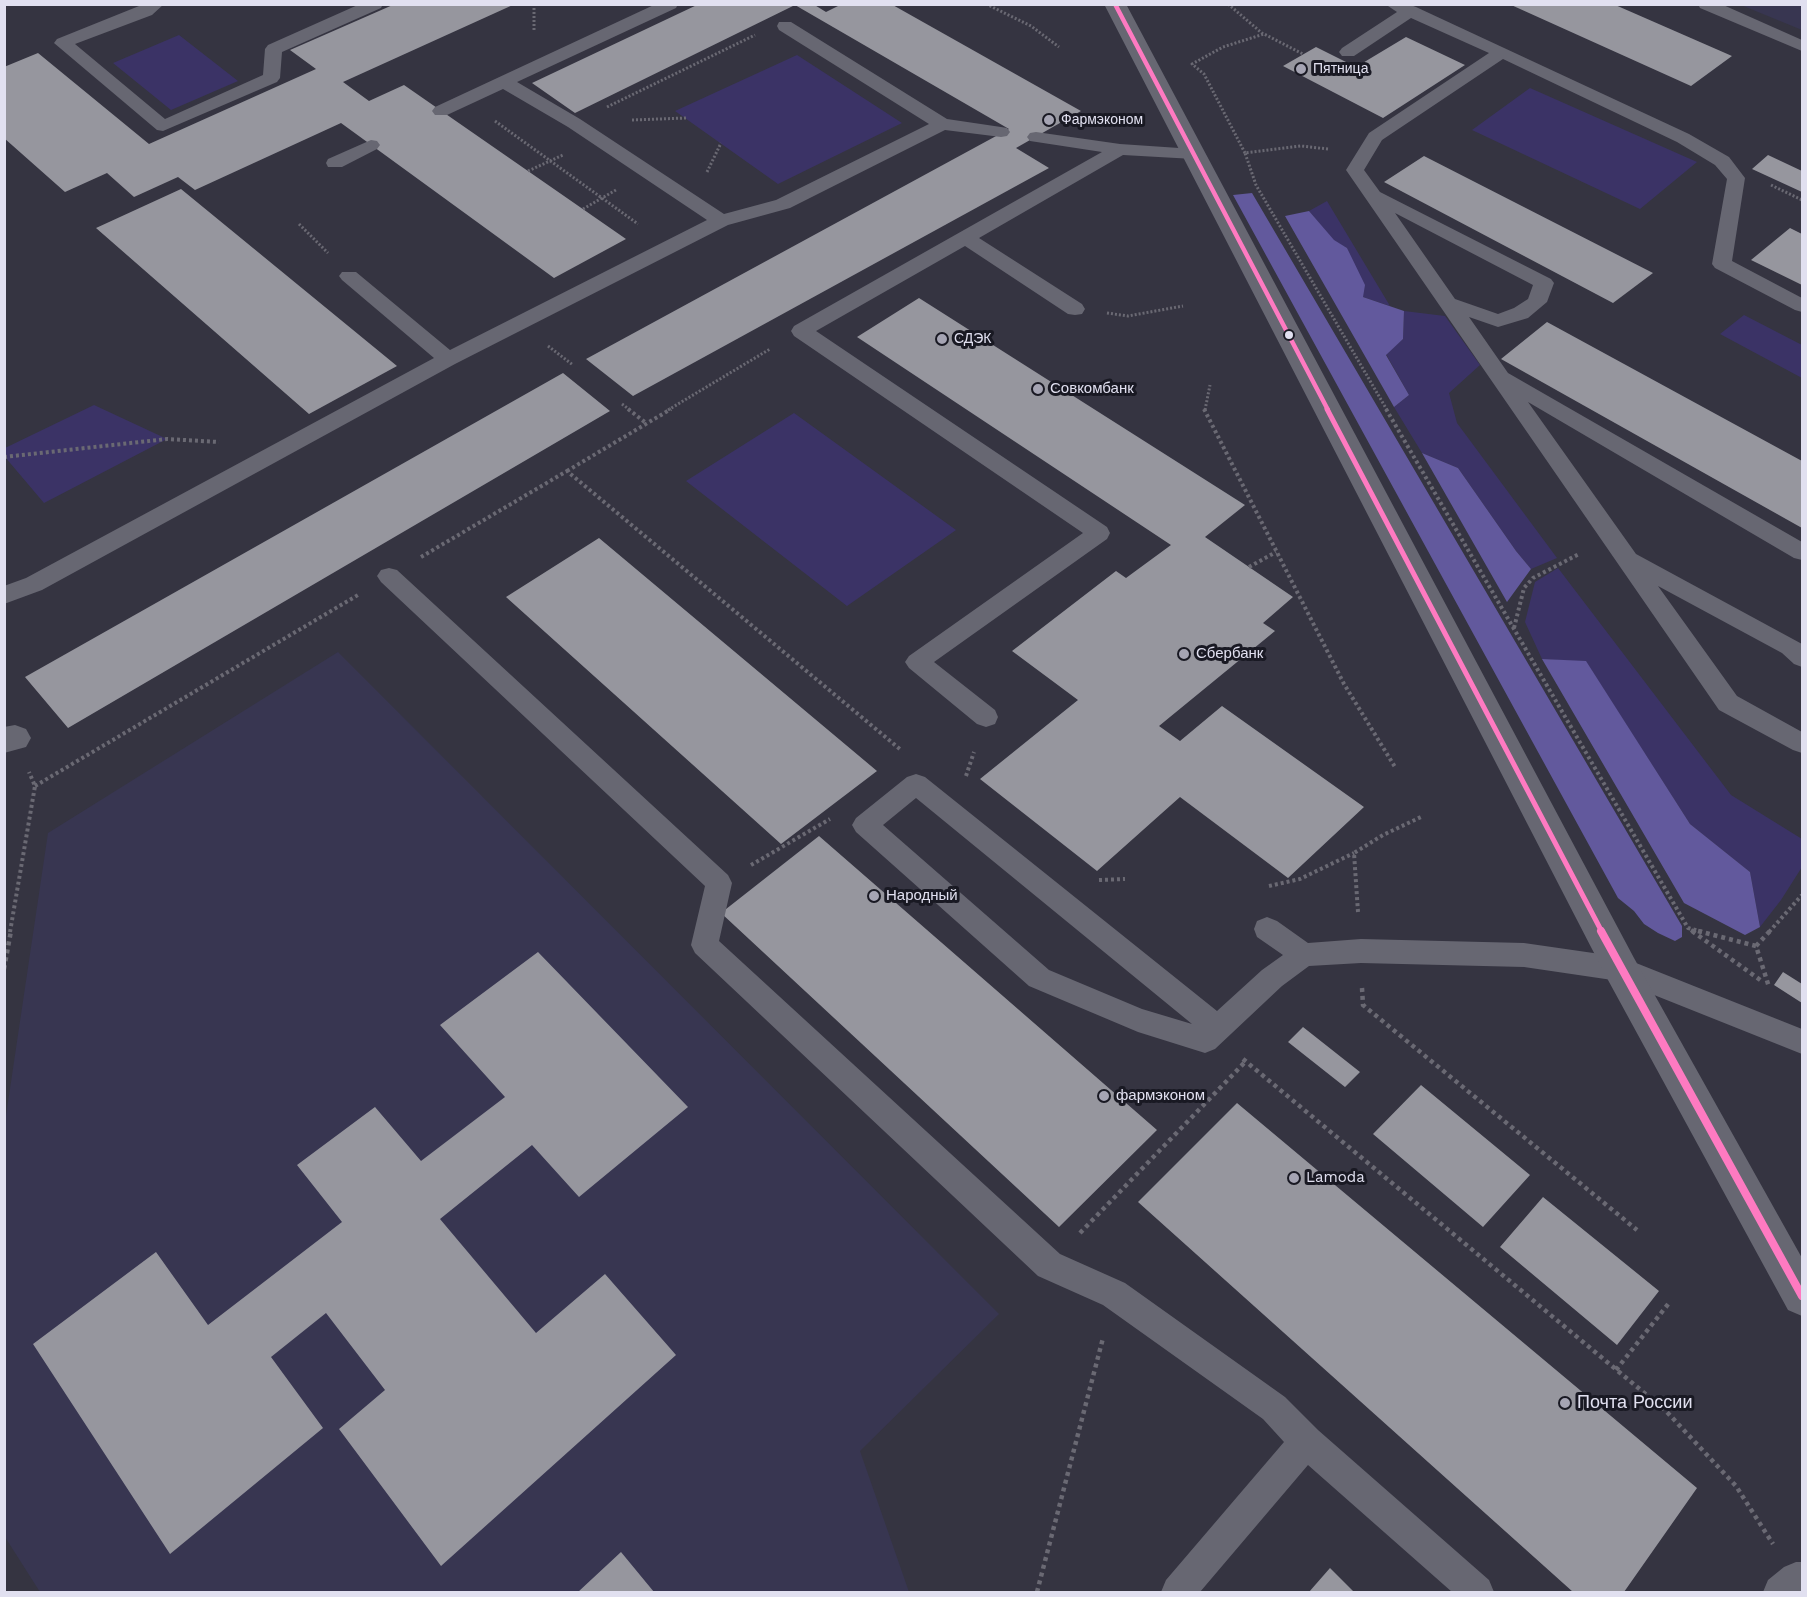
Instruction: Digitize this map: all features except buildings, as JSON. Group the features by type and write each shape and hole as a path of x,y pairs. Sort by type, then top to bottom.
{"street":[{"path":"1115,4 1621,969 1802,1292"}],"lane":[{"path":"156,4 146,11 63,44 163,126 271,78 274,49 375,4"},
{"path":"441,111 670,4"},
{"path":"1706,4 1803,46"},
{"path":"1348,52 1402,8 1502,52 1683,138 1722,161 1736,178 1722,264 1803,306"},
{"path":"785,26 942,124 1001,132"},
{"path":"1502,52 1375,137 1355,170 1451,304 1728,703 1803,743"},
{"path":"504,82 574,123 721,221"},
{"path":"4,596 34,584 448,359 721,221 783,204 942,124"},
{"path":"1036,137 1120,149 1194,154"},
{"path":"334,163 371,145"},
{"path":"986,717 917,662 1099,533 801,331 1120,149"},
{"path":"1372,194 1544,283 1537,302 1521,313 1498,321 1451,304"},
{"path":"965,237 1075,309"},
{"path":"349,276 448,359"},
{"path":"1500,376 1803,552"},
{"path":"1628,558 1790,647 1803,658"},
{"path":"389,576 719,883 705,945 1049,1265 1114,1294 1274,1408 1306,1442 1478,1593"},
{"path":"916,784 1211,1033 1138,1020 1039,978 865,825 916,784"},
{"path":"1267,929 1304,955"},
{"path":"1211,1033 1272,978 1304,955 1361,951 1524,955 1621,969 1803,1042"},
{"path":"1178,1593 1306,1442"}],"path":[{"path":"986,4 1031,26 1059,47"},
{"path":"1228,4 1264,34 1303,54"},
{"path":"574,123 765,30 785,26"},
{"path":"1264,34 1223,47 1192,64 1204,74 1245,153 1256,185 1688,928 1777,992"},
{"path":"465,100 670,247"},
{"path":"1245,153 1301,146"},
{"path":"528,171 550,161"},
{"path":"583,209 603,199"},
{"path":"299,224 308,231"},
{"path":"1075,309 1128,316 1183,306"},
{"path":"35,786 801,331"},
{"path":"1210,385 1204,410 1344,684 1395,767"},
{"path":"622,404 646,423"},
{"path":"4,457 167,439 286,447"},
{"path":"567,471 902,752"},
{"path":"1249,567 1276,552"},
{"path":"1514,629 1524,588 1533,578 1560,562"},
{"path":"965,779 986,717"},
{"path":"4,969 35,786 10,739"},
{"path":"719,883 838,815"},
{"path":"1269,886 1300,879 1420,817"},
{"path":"1354,853 1363,1005 1636,1230"},
{"path":"1089,880 1125,879"},
{"path":"1756,946 1803,895"},
{"path":"1688,928 1756,946"},
{"path":"1756,946 1769,986"},
{"path":"1211,1033 1666,1411 1736,1486 1793,1584"},
{"path":"1049,1265 1246,1061"},
{"path":"1037,1593 1114,1294"},
{"path":"1616,1370 1669,1303"}],"shaded area":[{"path":"1741,5 1802,5 1802,30"},
{"path":"179,35 238,81 171,110 113,63"},
{"path":"797,55 902,123 778,184 675,111"},
{"path":"1530,88 1697,162 1640,209 1472,130"},
{"path":"1252,193 1682,926 1682,937 1675,941 1658,933 1644,924 1634,911 1618,898 1233,195"},
{"path":"1327,201 1390,306 1363,297 1347,248 1334,241 1309,211"},
{"path":"1309,211 1334,240 1347,248 1365,285 1363,297 1404,311 1403,339 1386,355 1409,395 1394,407 1285,216"},
{"path":"1404,311 1445,316 1480,365 1449,393 1457,423 1557,558 1531,569 1458,468 1422,453 1394,407 1409,395 1386,354 1403,339"},
{"path":"1744,315 1802,345 1802,378 1720,334"},
{"path":"94,405 167,439 44,503 5,457 5,448"},
{"path":"794,413 956,530 847,606 686,481"},
{"path":"1422,453 1458,468 1531,569 1507,602"},
{"path":"1558,568 1731,795 1802,839 1802,867 1760,927 1750,872 1690,824 1586,662 1542,659 1525,622 1535,582"},
{"path":"338,652 999,1314 860,1451 909,1592 40,1592 5,1537 4,1129 48,833"},
{"path":"1542,659 1586,661 1690,824 1750,872 1760,927 1745,935 1684,903"}],"transit line":[{"path":"1115,4 1621,969 1802,1296"}],"place":[{"name":"Пятница","path":"1301,69"},
{"name":"Фармэконом","path":"1049,120"},
{"name":"СДЭК","path":"942,339"},
{"name":"Совкомбанк","path":"1038,389"},
{"name":"Сбербанк","path":"1184,654"},
{"name":"Народный","path":"874,896"},
{"name":"фармэконом","path":"1104,1096"},
{"name":"Lamoda","path":"1294,1178"},
{"name":"Почта России","path":"1565,1403"}]}
